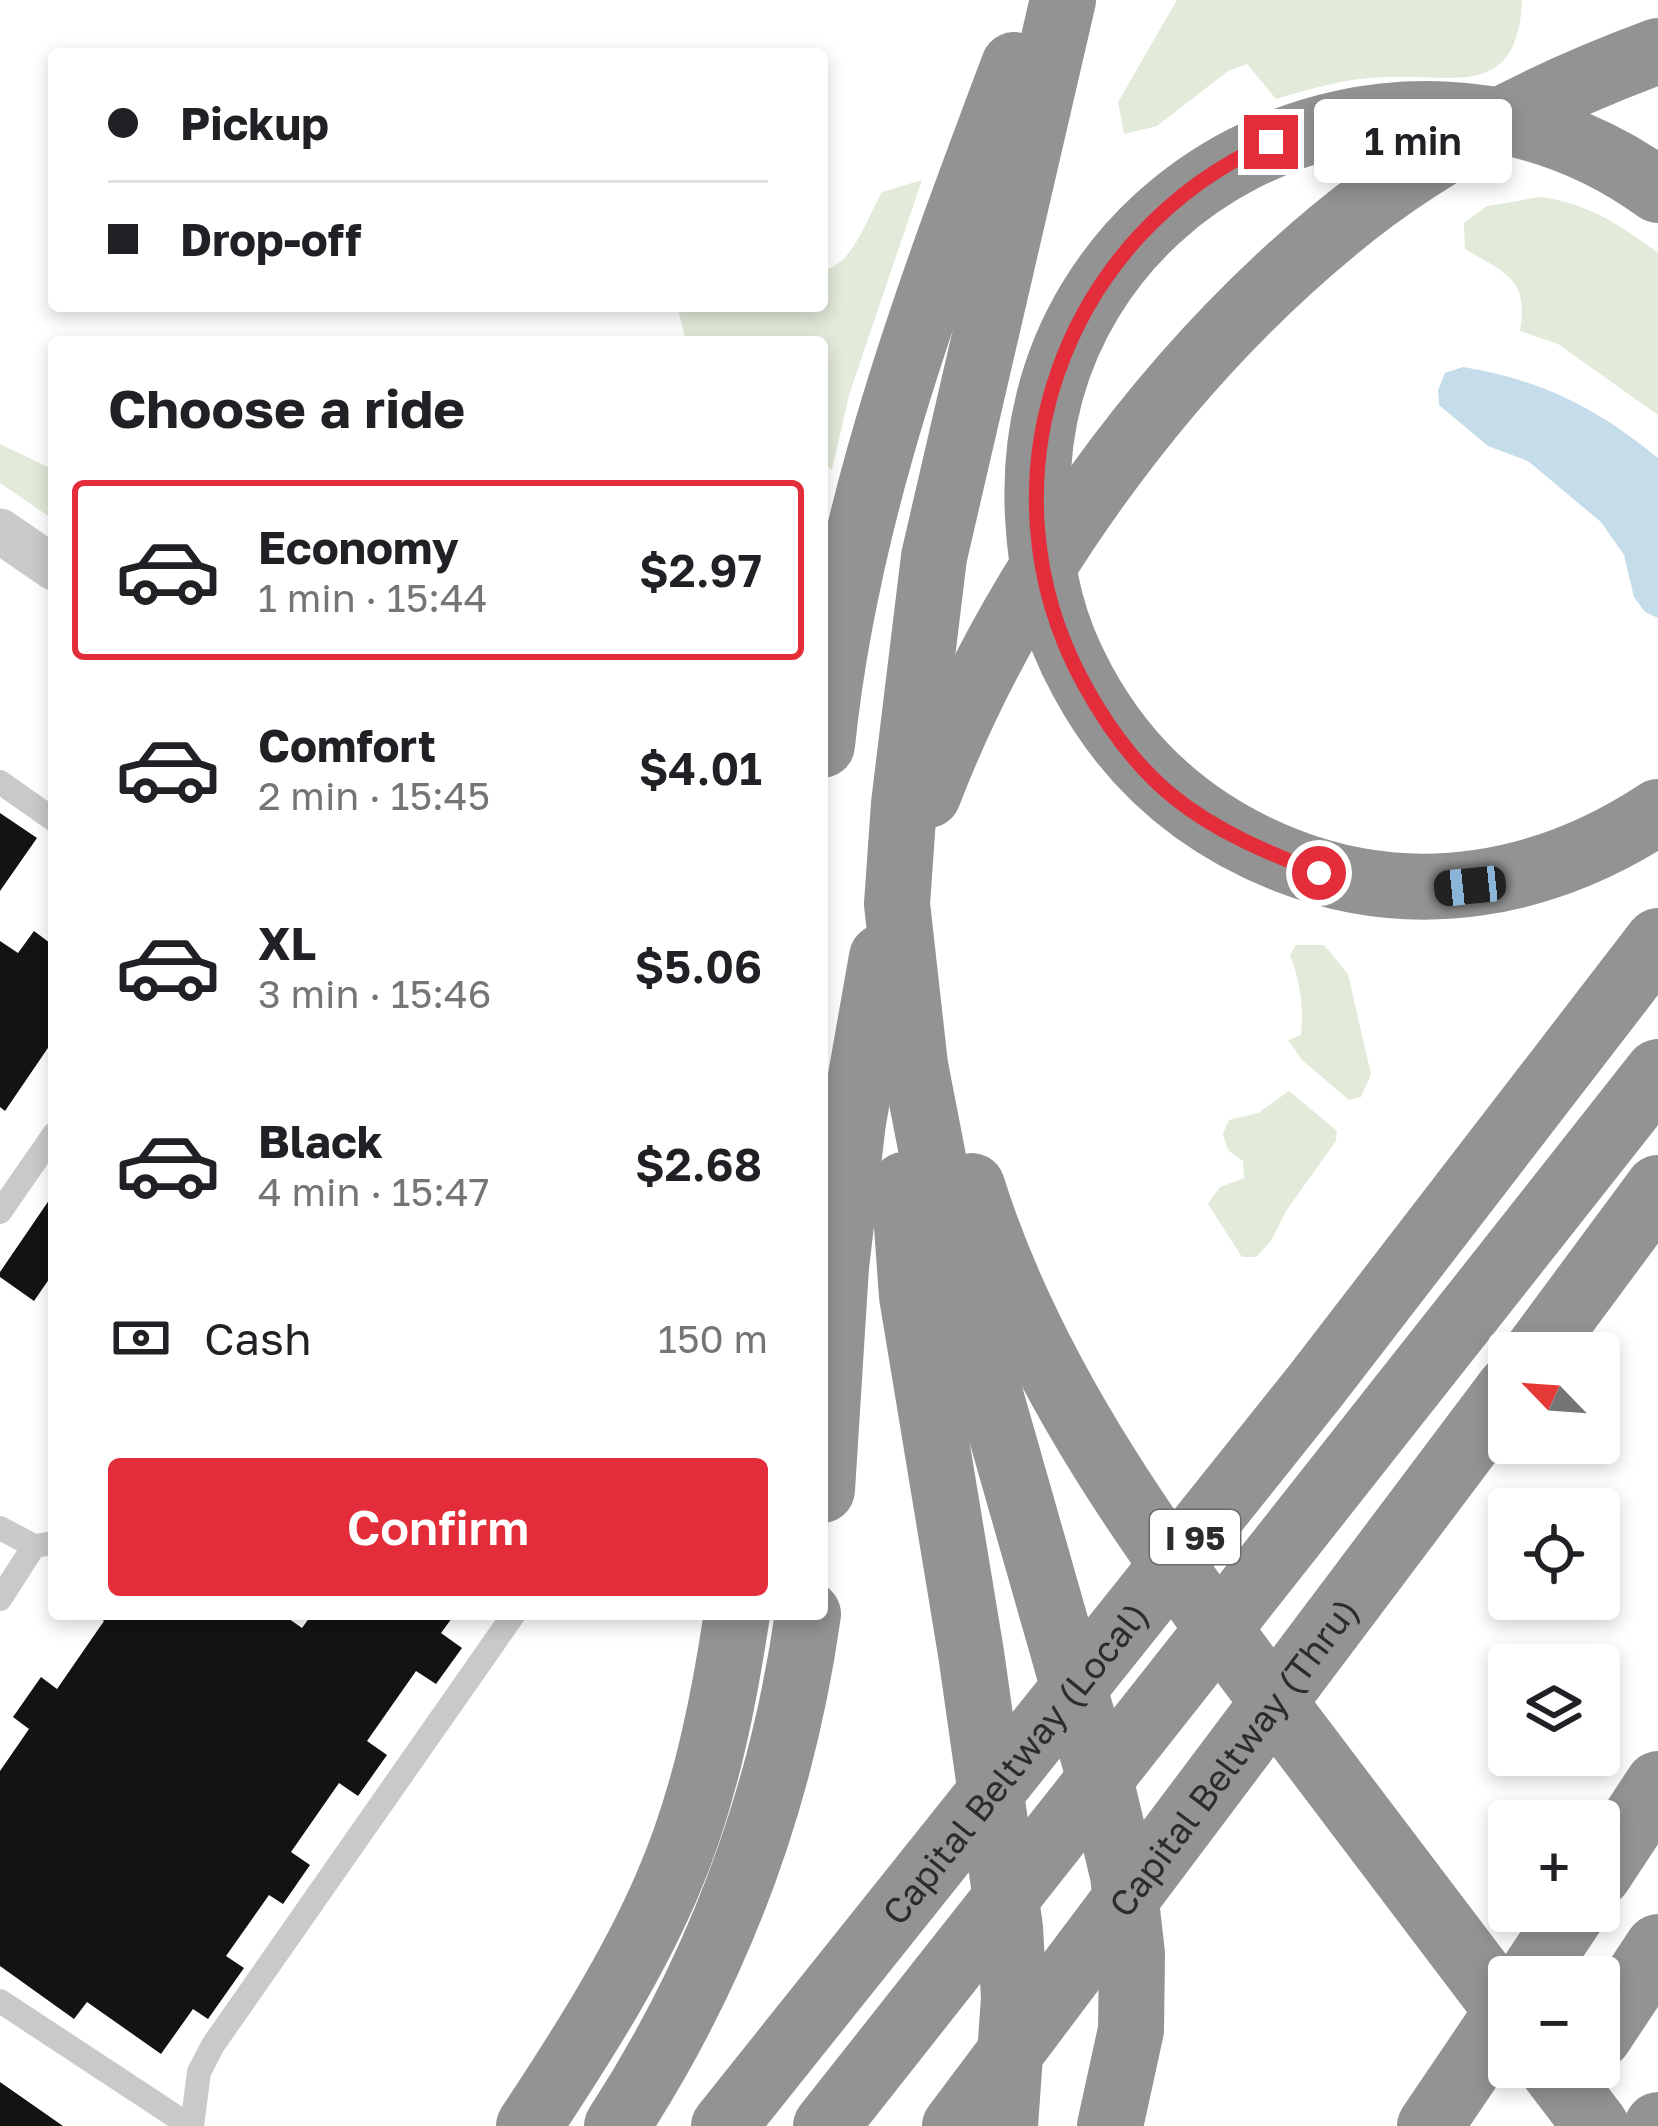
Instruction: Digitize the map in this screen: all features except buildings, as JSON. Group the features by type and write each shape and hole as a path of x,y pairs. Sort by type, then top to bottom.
{"highway":[{"path":"828,686 882,441 946,247 1039,0"},
{"path":"1064,0 934,557 897,904 915,1065 949,1235 1123,1875 1132,1954 1131,2030 1110,2126"},
{"path":"828,1394 836,1267 853,1122 886,937 916,826 956,721 1056,548 1143,427 1262,295 1334,230 1411,173 1494,126 1589,76 1658,51"},
{"path":"1658,190 1580,144 1508,118 1448,110 1382,112 1305,128 1238,157 1177,199 1130,247 1091,301 1062,356 1044,411 1035,474 1047,599 1064,646 1095,704 1131,754 1174,797 1218,827 1319,873 1381,886 1443,889 1497,883 1560,864 1621,836 1658,812"},
{"path":"1005,2126 1014,1998 1010,1928 913,1296 901,1130 904,1038 916,950 944,835 985,720 1013,620"},
{"path":"897,904 953,1124 988,1235 1036,1339 1099,1455 1242,1661 1488,1983"},
{"name":"Capital Beltway (Local)","path":"724,2126 1316,1385 1658,941"},
{"path":"826,2126 1658,1072"},
{"path":"1552,1332 1658,1188"},
{"name":"Capital Beltway (Thru)","path":"956,2126 1488,1417"},
{"path":"530,2126 632,1957 667,1887 702,1786 736,1620"},
{"path":"617,2126 696,1991 740,1891 774,1789 797,1695 807,1620"},
{"path":"1620,1842 1658,1784"},
{"path":"1620,2004 1658,1947"},
{"path":"1430,2126 1488,2042"},
{"path":"1540,2126 1565,2088"},
{"path":"1567,2088 1596,2126"}],"street":[{"path":"0,531 48,564"}],"lane":[{"path":"0,782 48,816"},
{"path":"0,1212 48,1143"},
{"path":"0,1528 44,1545 0,1599"},
{"path":"0,2001 191,2126 199,2072 212,2045 510,1620"}],"green space":[{"path":"1177,0 1522,0 1509,53 1496,67 1479,74 1358,79 1276,99 1247,64 1228,71 1157,126 1124,134 1118,102"},
{"path":"922,180 849,395 832,470 828,467 828,336 685,336 679,312 828,312 828,269 851,250 882,192"},
{"path":"1540,197 1603,217 1658,253 1658,415 1558,344 1520,331 1517,288 1503,272 1465,249 1464,223 1487,206"},
{"path":"0,444 48,467 48,516 0,483"},
{"path":"1296,945 1324,945 1348,974 1371,1074 1361,1097 1349,1100 1302,1060 1288,1040 1301,1035 1300,994 1290,955"},
{"path":"1289,1091 1337,1131 1336,1141 1286,1211 1271,1241 1256,1257 1242,1257 1208,1204 1220,1187 1244,1178 1243,1161 1228,1150 1223,1134 1229,1120 1258,1113"}],"water":[{"path":"1463,367 1518,380 1567,399 1658,458 1658,618 1645,612 1634,597 1624,555 1601,522 1528,461 1488,446 1439,405 1438,390 1445,373"}],"route":[{"path":"1271,142 1238,157 1177,199 1130,247 1091,301 1062,356 1044,411 1035,474 1039,542 1047,599 1064,646 1095,704 1131,754 1174,797 1218,827 1319,873"}]}
